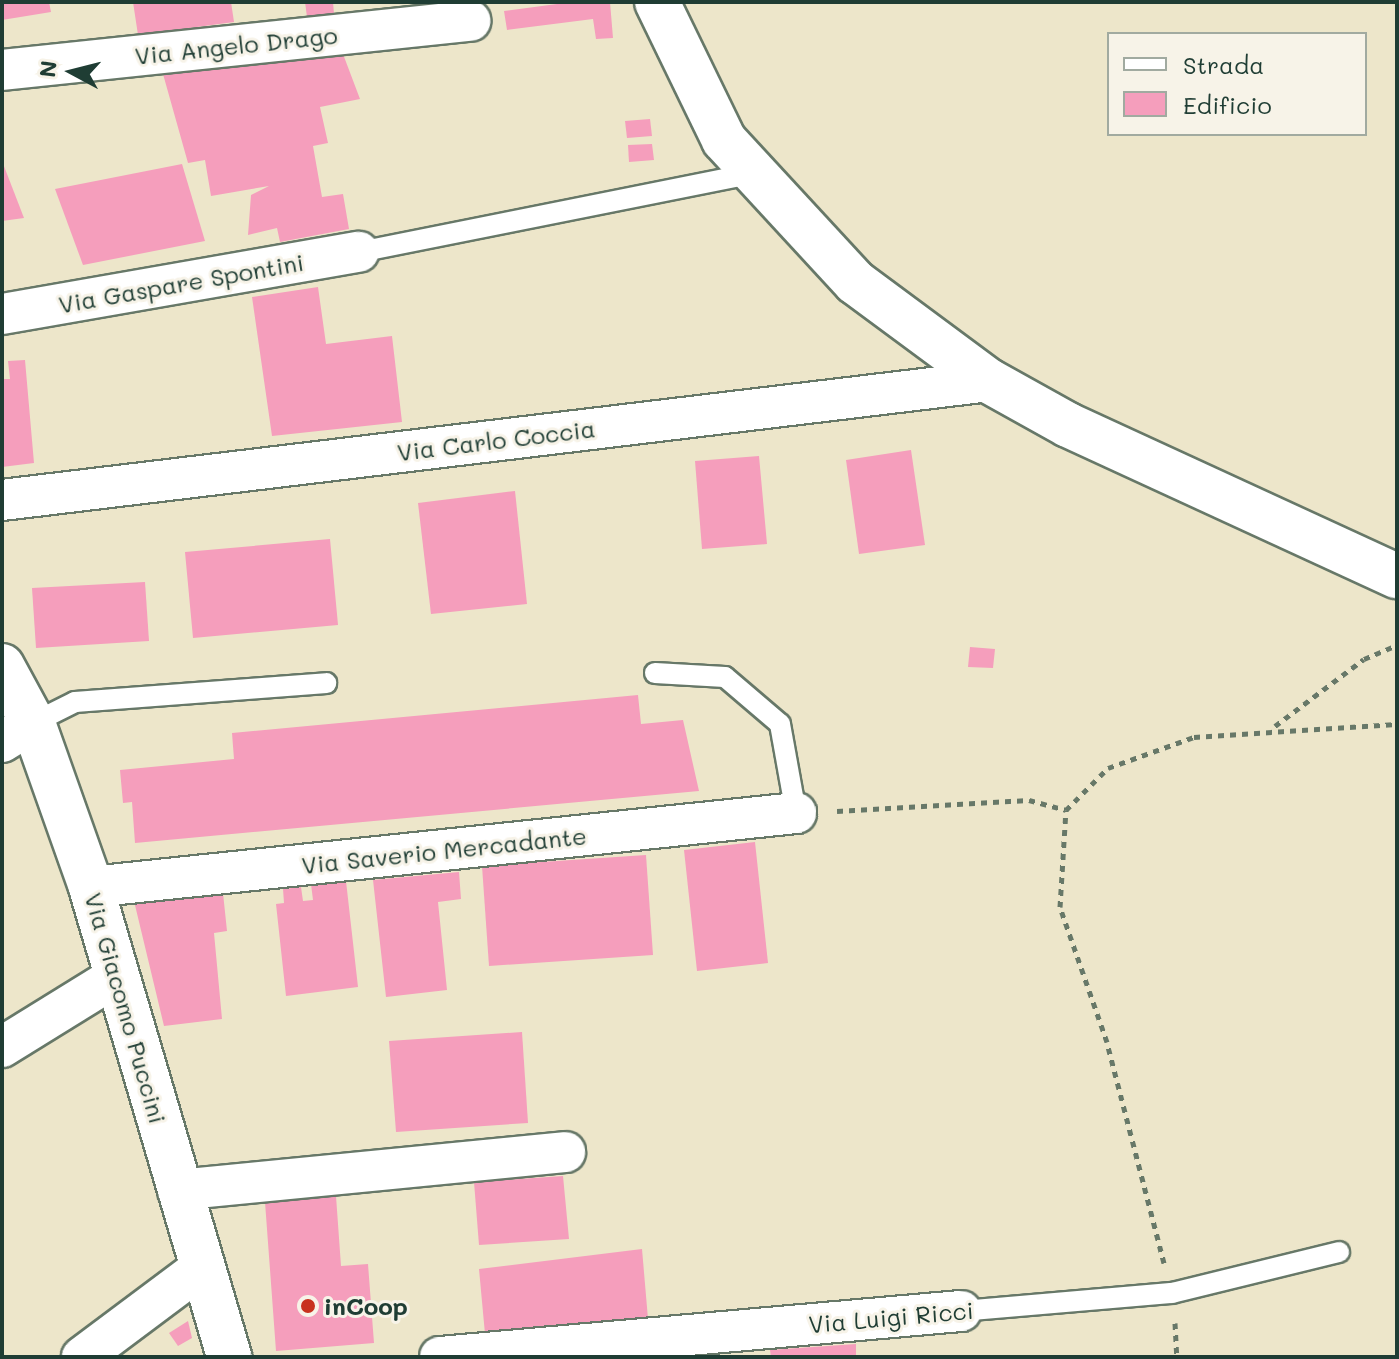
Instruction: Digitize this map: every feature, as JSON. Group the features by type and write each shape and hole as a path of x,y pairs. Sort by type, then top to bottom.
{"street":[{"path":"657,2 724,140 855,282 989,381 1397,576"},
{"name":"Via Angelo Drago","path":"2,70 470,21"},
{"name":"Via Gaspare Spontini","path":"2,314 359,252"},
{"name":"Via Carlo Coccia","path":"2,500 989,381"},
{"name":"Via Giacomo Puccini","path":"2,666 17,733 91,887 229,1357"},
{"name":"Via Saverio Mercadante","path":"91,887 796,813"},
{"path":"2,1047 117,976"},
{"path":"178,1190 565,1152"},
{"path":"82,1357 201,1268"},
{"name":"Via Luigi Ricci","path":"440,1357 961,1311"}],"lane":[{"path":"359,252 754,173"},
{"path":"655,673 725,677 780,724 796,813"},
{"path":"17,733 75,702 326,683"},
{"name":"Via Luigi Ricci","path":"961,1311 1172,1293 1339,1252"}],"path":[{"path":"1274,727 1364,659 1397,645"},
{"path":"1177,1357 1172,1293 1107,1042 1060,907 1066,810 1108,768 1194,737 1274,727 1397,724"},
{"path":"796,813 1029,800 1066,810"}],"building":[{"path":"2,2 49,2 51,12 2,20"},
{"path":"133,2 231,2 234,22 138,35"},
{"path":"305,2 333,2 334,14 307,17"},
{"path":"572,2 610,2 613,38 596,39 593,19 507,30 504,11"},
{"path":"343,54 360,99 320,107 328,143 313,146 322,197 343,194 349,229 280,242 277,228 248,235 251,195 269,186 211,196 205,160 188,163 163,74"},
{"path":"650,119 652,136 627,138 625,121"},
{"path":"652,144 654,160 629,162 628,145"},
{"path":"2,161 24,218 2,221"},
{"path":"182,164 205,241 83,265 55,189"},
{"path":"318,287 326,344 392,336 402,422 272,436 252,297"},
{"path":"25,360 34,463 2,467 2,379 10,379 8,361"},
{"path":"911,450 925,545 859,554 846,460"},
{"path":"759,456 767,544 702,549 695,461"},
{"path":"515,491 527,604 431,614 418,503"},
{"path":"330,539 338,625 193,638 185,552"},
{"path":"145,582 149,641 36,648 32,588"},
{"path":"970,647 995,649 993,668 968,667"},
{"path":"638,695 641,724 683,720 699,791 135,843 132,802 123,803 120,770 234,759 232,733"},
{"path":"755,842 768,963 697,971 684,850"},
{"path":"646,855 653,955 489,966 482,866"},
{"path":"459,872 461,899 438,902 447,990 386,997 373,880"},
{"path":"346,881 358,987 286,996 276,904 284,903 283,889 301,887 303,901 313,900 311,884"},
{"path":"223,893 227,931 214,933 222,1019 164,1026 134,901"},
{"path":"522,1032 528,1123 396,1132 389,1041"},
{"path":"563,1176 569,1239 479,1245 474,1182"},
{"name":"inCoop","path":"336,1196 341,1266 368,1264 374,1343 276,1351 265,1202"},
{"path":"642,1249 648,1319 485,1334 479,1269"},
{"path":"188,1321 192,1338 178,1346 169,1333"},
{"path":"856,1344 856,1357 771,1357 770,1350"}],"place":[{"name":"inCoop","path":"308,1306"}]}
